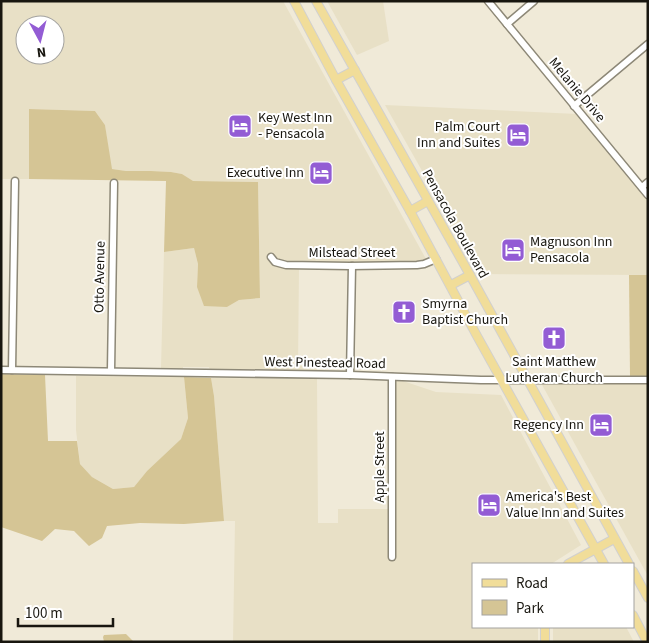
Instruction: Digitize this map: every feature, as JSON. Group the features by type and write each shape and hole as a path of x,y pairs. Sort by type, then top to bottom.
{"main road":[{"path":"294,1 603,563"},
{"name":"Pensacola Boulevard","path":"316,1 628,563"},
{"path":"336,80 355,70"},
{"path":"410,211 428,201"},
{"path":"451,285 470,275"},
{"path":"570,563 614,538"},
{"path":"634,573 648,598"},
{"path":"634,617 647,640"},
{"path":"545,628 545,642"}],"street":[{"name":"Melanie Drive","path":"488,1 648,195"},
{"path":"507,24 534,1"},
{"path":"574,106 648,44"},
{"path":"12,370 15,181"},
{"path":"642,188 648,182"},
{"name":"Otto Avenue","path":"111,371 114,184"},
{"name":"Milstead Street","path":"271,257 276,262 286,265 352,266 417,265 436,259"},
{"path":"350,375 352,266"},
{"name":"West Pinestead Road","path":"1,370 350,375 502,380 648,380"},
{"name":"Apple Street","path":"392,377 392,557"}],"shaded area":[{"path":"1,1 283,1 426,259 417,262 286,261 275,258 272,252 267,255 269,261 274,266 299,269 298,366 317,366 317,371 210,370 209,367 160,369 164,252 194,248 198,264 197,287 227,307 239,300 260,298 258,182 192,181 182,174 171,172 111,169 105,125 95,111 29,109 29,179 12,177 12,179 1,179"},
{"path":"327,1 383,1 389,41 357,55"},
{"path":"385,105 577,114 648,200 648,275 480,274"},
{"path":"76,376 184,377 188,418 181,439 147,471 134,487 113,489 92,477 80,464 76,430"},
{"path":"211,378 317,379 318,523 338,523 338,509 389,509 390,560 396,560 395,380 436,392 501,395 581,545 553,563 472,563 472,628 538,628 538,642 233,642 235,521 224,521"},
{"path":"541,383 648,384 648,576"},
{"path":"553,628 627,628 634,642 553,642"}],"green space":[{"path":"29,109 95,111 105,125 112,169 171,172 182,174 193,181 258,182 260,298 239,300 227,307 204,306 197,287 198,264 194,248 164,252 166,181 29,179"},
{"path":"629,275 648,275 648,377 630,377"},
{"path":"1,374 45,375 48,441 77,441 80,464 92,477 113,489 134,487 147,471 181,439 188,418 184,377 211,378 224,521 184,524 140,523 107,526 102,538 89,546 74,531 55,529 42,541 1,527"},
{"path":"126,634 134,642 104,642 104,635"}],"place":[{"name":"Key West Inn - Pensacola","path":"240,126"},
{"name":"Palm Court Inn and Suites","path":"518,135"},
{"name":"Executive Inn","path":"321,173"},
{"name":"Magnuson Inn Pensacola","path":"513,250"},
{"name":"Smyrna Baptist Church","path":"404,312"},
{"name":"Saint Matthew Lutheran Church","path":"554,338"},
{"name":"Regency Inn","path":"601,425"},
{"name":"America's Best Value Inn and Suites","path":"489,505"}]}
